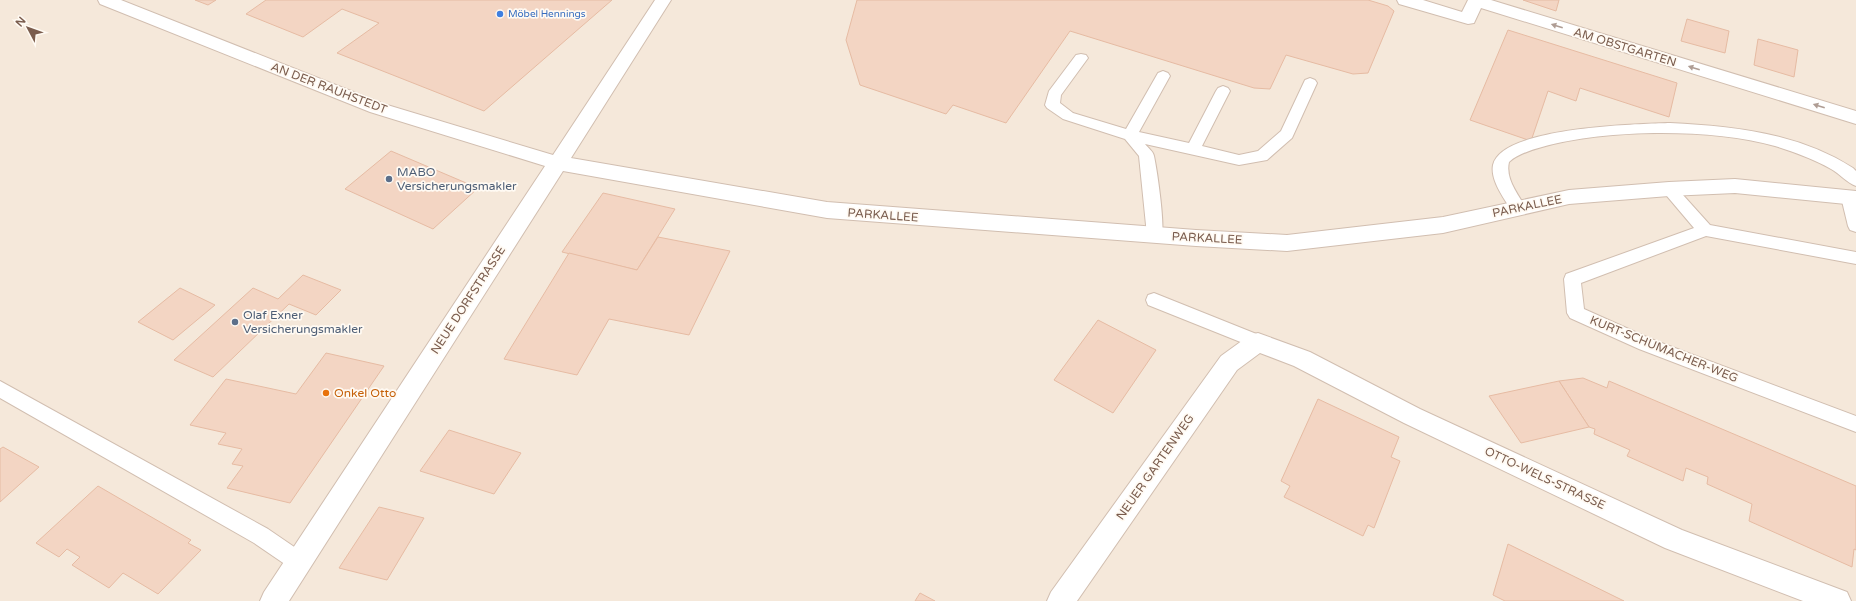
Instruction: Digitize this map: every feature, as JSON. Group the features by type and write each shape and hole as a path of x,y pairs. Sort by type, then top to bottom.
{"street":[{"name":"AN DER RAUHSTEDT","path":"106,0 377,108 557,163"},
{"name":"NEUE DORFSTRASSE","path":"274,601 663,0"},
{"name":"AM OBSTGARTEN","path":"1405,0 1468,19 1476,0 1856,118"},
{"name":"PARKALLEE","path":"557,163 827,210 1155,235 1287,243 1443,225 1569,197 1669,189 1735,186 1854,191"},
{"name":"NEUER GARTENWEG","path":"1061,601 1229,363 1258,342"},
{"name":"OTTO-WELS-STRASSE","path":"1258,342 1302,359 1412,416 1674,539 1838,601"}],"lane":[{"path":"1080,58 1054,94 1052,105 1068,116 1130,135 1239,160 1262,156 1287,134 1310,83"},
{"path":"1130,135 1163,76"},
{"path":"1193,149 1223,91"},
{"path":"1518,208 1503,180 1500,170 1501,163 1506,156 1515,151 1556,138 1587,134 1637,130 1713,131 1755,137 1790,146 1842,168 1854,191 1856,226"},
{"path":"1130,135 1146,155 1153,206 1155,235"},
{"path":"1669,189 1705,230 1856,258"},
{"name":"KURT-SCHUMACHER-WEG","path":"1705,230 1572,279 1576,313 1645,344 1856,424"},
{"path":"1154,300 1258,342"},
{"path":"0,389 260,536 299,562"}],"shaded area":[{"path":"0,0 1856,0 1856,601 0,601"}],"building":[{"path":"195,0 216,0 208,5"},
{"path":"266,0 612,0 484,111 337,53 379,23 342,9 303,37 246,14"},
{"path":"857,0 1368,0 1388,6 1394,11 1368,73 1353,74 1286,55 1270,89 1254,88 1070,31 1006,123 953,105 946,114 860,85 846,40"},
{"path":"1523,0 1559,0 1556,11"},
{"path":"1687,19 1729,31 1725,53 1681,41"},
{"path":"1508,30 1677,83 1669,117 1580,88 1576,101 1548,91 1531,141 1470,120"},
{"path":"1758,39 1798,50 1794,77 1754,65"},
{"path":"391,151 478,188 433,229 345,189"},
{"path":"603,193 675,209 637,270 562,252"},
{"path":"658,237 730,251 689,335 609,319 577,375 504,359 569,253 637,270"},
{"path":"303,275 341,290 316,315 289,304 213,377 174,360 253,288 278,299"},
{"path":"180,288 215,305 173,340 138,322"},
{"path":"1098,320 1156,350 1113,413 1054,380"},
{"path":"326,353 384,366 290,503 227,488 243,466 232,464 242,449 218,444 226,433 190,425 226,379 296,394"},
{"path":"1583,378 1607,388 1609,381 1856,486 1856,550 1854,549 1852,567 1749,521 1752,504 1707,484 1708,477 1686,468 1683,481 1627,456 1630,450 1594,434 1595,429 1589,427 1559,381"},
{"path":"1559,381 1589,427 1521,443 1489,396"},
{"path":"1318,399 1399,437 1391,457 1400,461 1374,528 1368,525 1363,536 1284,497 1290,486 1281,481"},
{"path":"449,430 521,453 494,494 420,471"},
{"path":"3,447 39,467 0,502 0,449"},
{"path":"98,486 191,540 188,543 201,550 158,594 123,573 109,588 72,565 80,557 67,549 59,557 36,543"},
{"path":"379,507 424,518 387,580 339,568"},
{"path":"1508,544 1624,601 1505,601 1493,595"},
{"path":"920,593 935,601 915,601"}],"place":[{"name":"Möbel Hennings","path":"500,14"},
{"name":"MABO Versicherungsmakler","path":"389,179"},
{"name":"Olaf Exner Versicherungsmakler","path":"235,322"},
{"name":"Onkel Otto","path":"326,393"}]}
